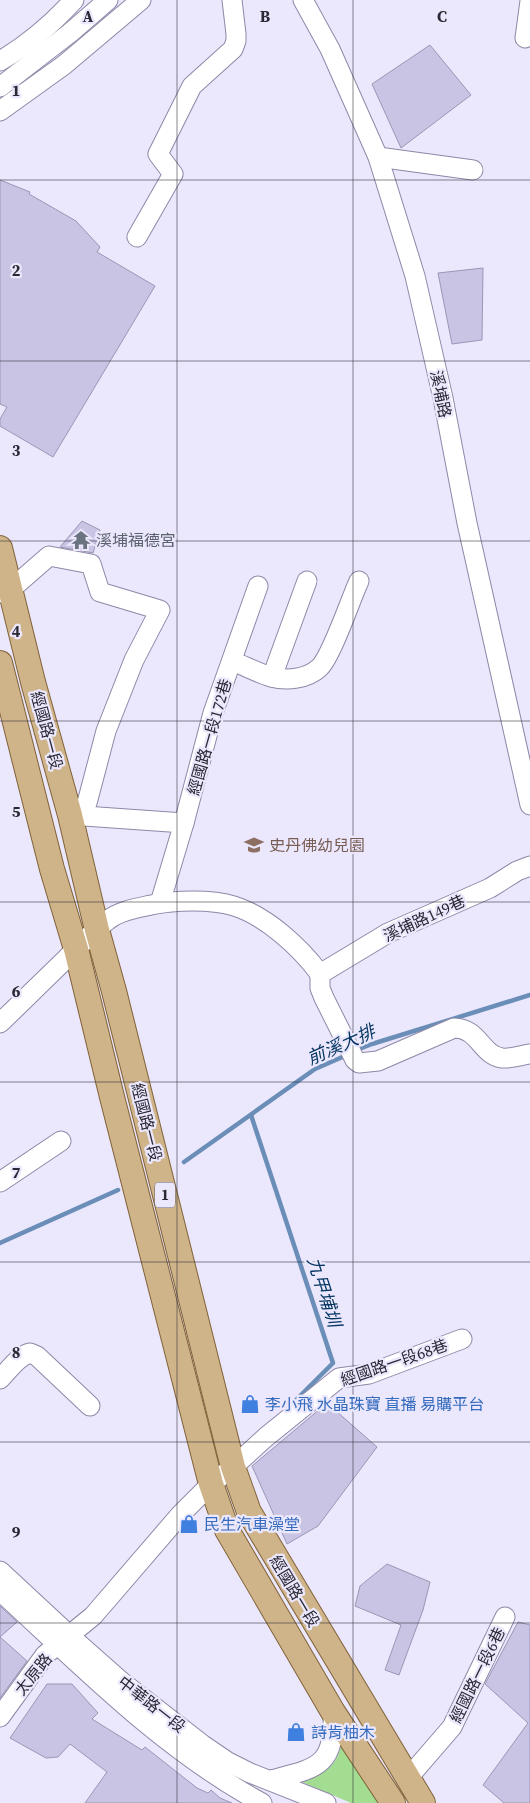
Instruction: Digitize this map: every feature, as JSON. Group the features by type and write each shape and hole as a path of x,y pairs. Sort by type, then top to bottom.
{"main road":[{"name":"經國路一段","path":"0,548 5,591 33,682 70,815 96,930 114,990 233,1466 249,1512 423,1803"},
{"name":"經國路一段","path":"0,663 52,869 76,949 210,1484 228,1530 333,1712 393,1803"}],"street":[{"path":"0,61 50,26 74,0"},
{"path":"0,87 70,33 108,0"},
{"path":"0,111 64,65 141,0"},
{"path":"137,237 173,174 158,154 192,86 233,49 236,41 236,25 232,0"},
{"name":"溪埔路","path":"303,0 330,49 378,157 417,286 443,398 467,523 530,805"},
{"path":"525,38 530,0"},
{"path":"378,157 473,170"},
{"path":"5,591 49,556 90,564 100,592 160,610 134,660 106,731 87,803 78,812 70,815"},
{"name":"經國路一段172巷","path":"160,903 184,823 213,713 232,661 272,677 284,679 310,675 321,667 328,656 358,580"},
{"path":"272,677 307,581"},
{"path":"232,661 258,586"},
{"path":"70,815 184,823"},
{"name":"溪埔路149巷","path":"320,974 388,934 490,888 517,871 530,866"},
{"path":"0,1023 109,918 134,908 160,903 221,903 235,906 272,926 307,958 320,974 320,988 324,998 351,1052 359,1063 378,1061 454,1028 462,1028 470,1032 492,1055 504,1058 530,1054"},
{"path":"0,1182 61,1141"},
{"name":"經國路一段68巷","path":"210,1484 339,1378 369,1374 462,1338"},
{"path":"0,1379 19,1359 25,1354 30,1353 37,1356 90,1406"},
{"name":"太原路","path":"0,1717 45,1655 93,1616 180,1515 210,1484"},
{"name":"中華路一段","path":"0,1571 64,1640 85,1671 181,1752 262,1803"},
{"name":"中華路一段","path":"0,1591 228,1762 250,1773 326,1803"},
{"name":"經國路一段6巷","path":"408,1778 452,1727 505,1617"},
{"path":"271,1780 296,1774 318,1765 329,1750 334,1730 333,1712"}],"green space":[{"path":"343,1737 384,1803 351,1803 302,1782 319,1775 335,1762"}],"building":[{"path":"430,45 471,95 401,148 372,84"},
{"path":"0,180 30,192 29,194 76,221 100,247 97,252 155,286 53,457 0,426 0,419 7,407 0,404"},
{"path":"483,268 482,340 452,344 438,273"},
{"name":"溪埔福德宮","path":"82,521 100,530 93,553 60,547"},
{"path":"327,1403 377,1447 318,1526 287,1544 252,1466"},
{"path":"387,1564 430,1582 423,1610 399,1675 385,1670 401,1625 355,1606 360,1586"},
{"path":"0,1606 17,1622 0,1637"},
{"path":"518,1622 530,1625 530,1803 504,1803 483,1785 528,1723 485,1684"},
{"path":"0,1637 27,1661 0,1698"},
{"path":"47,1684 72,1684 98,1713 92,1719 142,1750 145,1747 197,1788 208,1793 211,1790 220,1798 232,1803 85,1803 107,1772 70,1744 58,1757 46,1758 10,1738"}],"waterway":[{"name":"前溪大排","path":"354,1051 530,995"},
{"name":"前溪大排","path":"184,1162 315,1069 347,1055"},
{"name":"九甲埔圳","path":"251,1115 333,1363 292,1404"},
{"name":"前溪大排","path":"0,1243 118,1190"}],"place":[{"name":"溪埔福德宮","path":"81,540"},
{"name":"史丹佛幼兒園","path":"254,845"},
{"name":"李小飛 水晶珠寶 直播 易購平台","path":"250,1404"},
{"name":"民生汽車澡堂","path":"189,1524"},
{"name":"詩肯柚木","path":"296,1732"}]}
